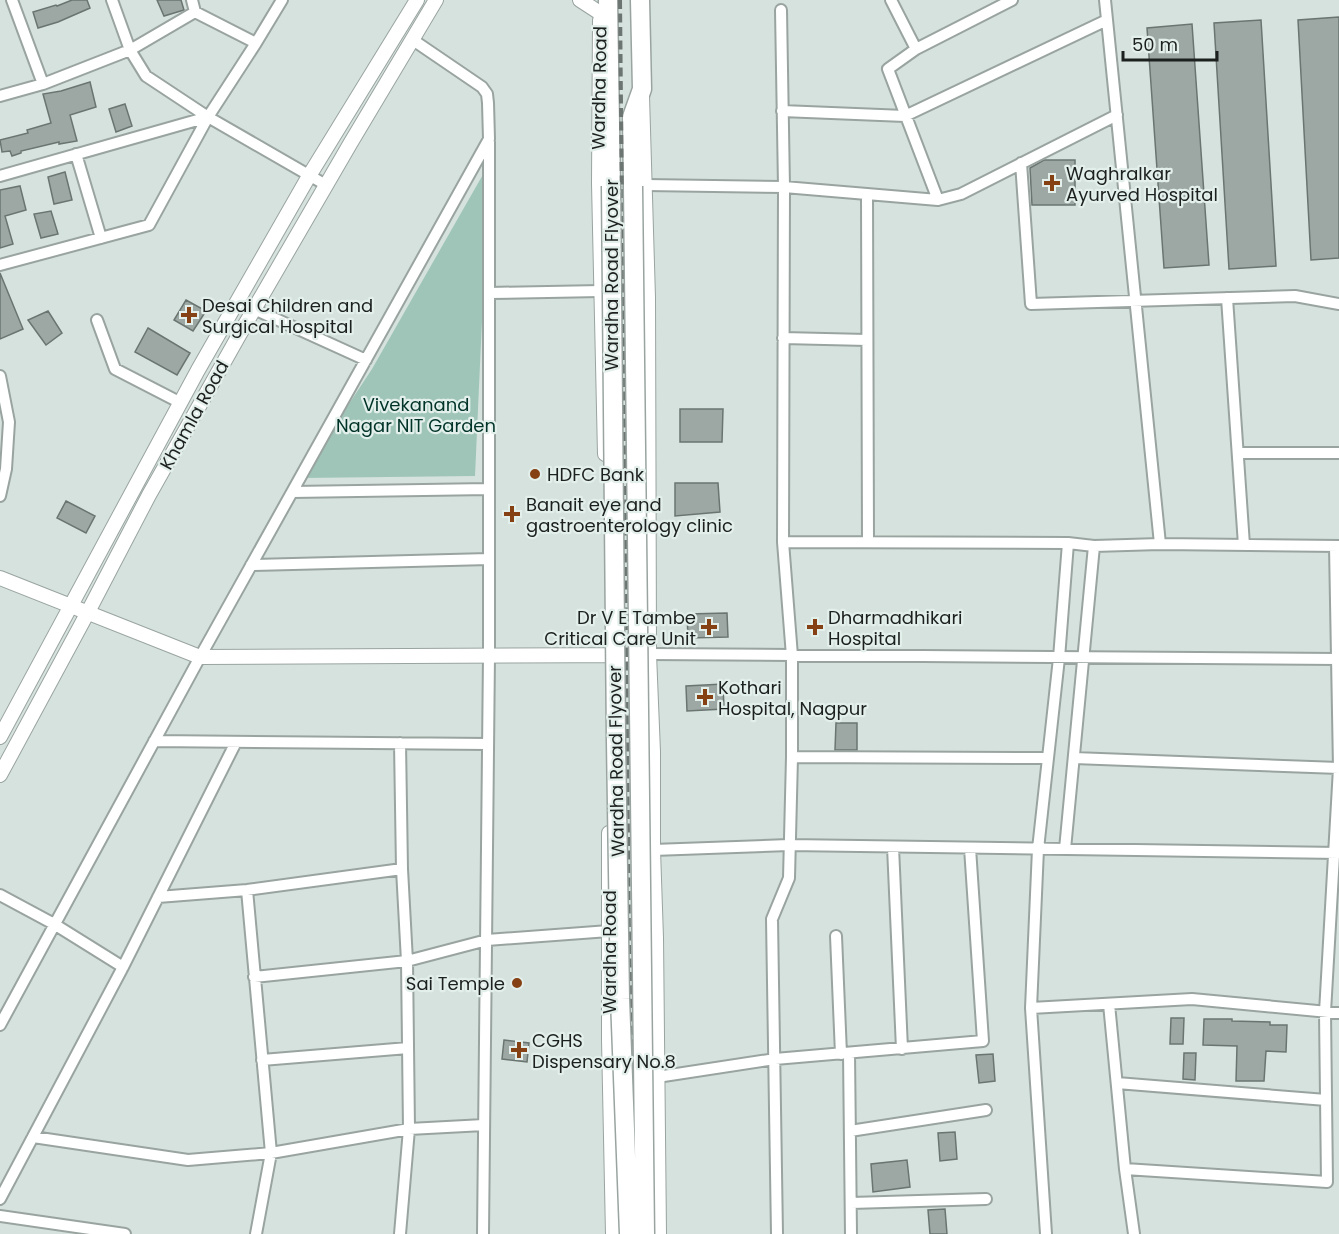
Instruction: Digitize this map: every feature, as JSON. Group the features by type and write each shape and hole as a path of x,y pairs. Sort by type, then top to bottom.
{"highway":[{"path":"640,0 642,89"},
{"name":"Wardha Road Flyover","path":"603,4 619,976 629,1234"},
{"name":"Wardha Road Flyover","path":"642,89 632,117 645,1234"}],"street":[{"path":"12,0 43,84"},
{"path":"112,0 130,50 146,76 208,117 326,185"},
{"path":"192,0 195,12 256,43"},
{"path":"0,265 149,225 208,117 282,0"},
{"name":"Khamla Road","path":"0,737 198,370 309,176 417,0"},
{"name":"Khamla Road","path":"0,775 154,486 254,309 436,0"},
{"path":"580,0 603,4"},
{"path":"891,0 916,49"},
{"path":"938,200 888,69 916,49 999,3 1012,0"},
{"path":"1105,0 1160,544"},
{"name":"Wardha Road","path":"603,4 598,128 607,656 609,1040 613,1234"},
{"path":"777,1234 772,919 789,878 792,757 792,656 783,542 784,187 781,10"},
{"path":"0,96 43,84 130,50 195,12"},
{"path":"782,111 905,116 1107,20"},
{"path":"413,40 482,87 487,94 488,103 489,656 483,1234"},
{"path":"642,89 648,310 649,654 656,938 659,1234"},
{"path":"646,185 784,187 938,200 961,194 1117,115"},
{"path":"0,176 208,117"},
{"path":"0,1024 291,492 489,139"},
{"path":"76,154 101,238"},
{"path":"1021,163 1030,304 1295,297 1339,304"},
{"path":"867,194 868,542"},
{"path":"489,293 601,291"},
{"path":"1227,298 1244,545"},
{"path":"254,309 366,360"},
{"path":"97,320 115,369 181,403"},
{"path":"783,338 867,339"},
{"path":"0,376 9,422 0,495"},
{"path":"1238,453 1339,453"},
{"path":"291,492 489,489"},
{"path":"783,542 1337,546 1339,768 1336,853 1325,1012 1327,1182 1125,1169"},
{"path":"1046,1234 1031,1008 1047,758 1061,658 1068,543"},
{"path":"1063,849 1094,546"},
{"path":"251,565 489,559"},
{"path":"0,578 200,657 649,654 1338,659"},
{"path":"154,741 488,744"},
{"path":"0,1199 123,967 236,742"},
{"path":"400,743 402,869 407,960 409,1129 400,1234"},
{"path":"792,757 1047,758"},
{"path":"1074,759 1339,768"},
{"path":"653,850 789,845 1336,853"},
{"path":"893,847 903,1049"},
{"path":"657,1077 774,1059 983,1041 970,848"},
{"path":"158,897 247,890 402,869"},
{"path":"247,890 272,1154 256,1234"},
{"path":"0,895 54,924 123,967"},
{"path":"254,977 407,960 487,940 609,931"},
{"path":"836,936 850,1131 851,1234"},
{"path":"1031,1008 1192,999 1339,1013"},
{"path":"1109,1004 1125,1169 1134,1234"},
{"path":"262,1060 408,1048"},
{"path":"1117,1083 1326,1100"},
{"path":"850,1131 986,1110"},
{"path":"33,1137 188,1160 272,1154 409,1129 484,1125"},
{"path":"851,1203 986,1199"},
{"path":"0,1216 124,1234"}],"green space":[{"name":"Vivekanand Nagar NIT Garden","path":"489,164 475,476 300,478 372,369"}],"building":[{"path":"72,0 87,0 90,8 38,28 33,12"},
{"path":"157,0 181,0 184,10 164,16"},
{"path":"1339,17 1339,258 1311,260 1298,20"},
{"path":"1261,20 1276,266 1229,269 1214,23"},
{"path":"1192,24 1209,265 1164,268 1147,28"},
{"path":"90,82 96,107 70,115 77,141 59,144 59,142 21,151 12,156 10,151 2,152 0,140 28,133 27,130 51,123 43,94"},
{"path":"125,104 132,126 116,132 109,109"},
{"path":"1044,160 1075,160 1075,205 1032,205 1030,168"},
{"path":"65,172 72,200 54,204 48,177"},
{"path":"20,186 26,210 5,216 13,244 0,248 0,190"},
{"path":"51,211 58,234 41,238 34,214"},
{"path":"0,273 23,329 0,339"},
{"path":"186,300 206,311 193,331 174,320"},
{"path":"48,311 62,333 46,345 28,320"},
{"path":"148,328 190,353 177,375 135,352"},
{"path":"680,409 723,409 722,442 680,442"},
{"path":"675,483 718,483 720,512 675,516"},
{"path":"66,501 95,516 86,533 57,518"},
{"path":"727,613 728,637 688,638 687,614"},
{"path":"723,684 724,709 687,711 686,686"},
{"path":"836,723 857,723 857,750 835,750"},
{"path":"1171,1018 1184,1018 1183,1044 1170,1044"},
{"path":"1204,1019 1232,1019 1232,1021 1287,1025 1286,1052 1266,1051 1264,1081 1236,1081 1237,1046 1203,1045"},
{"path":"504,1040 529,1043 527,1062 502,1059"},
{"path":"1184,1053 1196,1053 1195,1080 1183,1079"},
{"path":"993,1054 995,1081 979,1083 976,1055"},
{"path":"955,1132 957,1159 940,1161 938,1133"},
{"path":"907,1160 910,1187 873,1192 871,1164"},
{"path":"945,1209 947,1234 930,1234 928,1210"}],"railway":[{"path":"620,0 629,942 638,1234"}],"place":[{"name":"Waghralkar Ayurved Hospital","path":"1052,183"},
{"name":"Desai Children and Surgical Hospital","path":"189,315"},
{"name":"HDFC Bank","path":"535,474"},
{"name":"Banait eye and gastroenterology clinic","path":"512,514"},
{"name":"Dr V E Tambe Critical Care Unit","path":"709,627"},
{"name":"Dharmadhikari Hospital","path":"815,627"},
{"name":"Kothari Hospital, Nagpur","path":"705,697"},
{"name":"Sai Temple","path":"517,983"},
{"name":"CGHS Dispensary No.8","path":"519,1050"}]}
